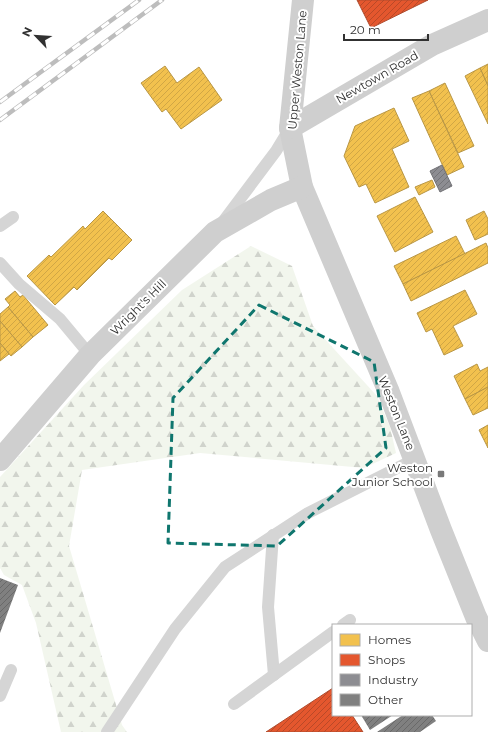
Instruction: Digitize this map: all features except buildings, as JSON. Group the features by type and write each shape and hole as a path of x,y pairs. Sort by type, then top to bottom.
{"street":[{"name":"Upper Weston Lane","path":"302,187 290,128 303,0"},
{"name":"Newtown Road","path":"290,128 432,45 488,20"},
{"name":"Wright's Hill","path":"0,460 90,355 215,232 271,200 302,187"},
{"name":"Weston Lane","path":"302,187 388,390 441,530 476,617 488,641"}],"lane":[{"path":"215,232 276,151 290,128"},
{"path":"0,226 13,217"},
{"path":"0,263 19,284 60,319 90,355"},
{"path":"107,732 175,630 225,567 308,513 415,458"},
{"path":"273,536 268,607 274,675"},
{"path":"234,704 332,633"},
{"path":"0,696 11,670"}],"highlighted area":[{"path":"259,305 374,362 386,448 277,546 168,543 173,398"}],"green space":[{"path":"251,246 292,266 313,326 377,396 390,427 396,453 364,468 200,453 82,470 69,546 122,725 127,732 61,732 36,623 22,585 4,575 0,568 0,477 84,385 182,290"}],"railway":[{"path":"0,102 139,0"},
{"path":"0,120 162,0"}],"place":[{"name":"Weston Junior School","path":"441,474"}]}
